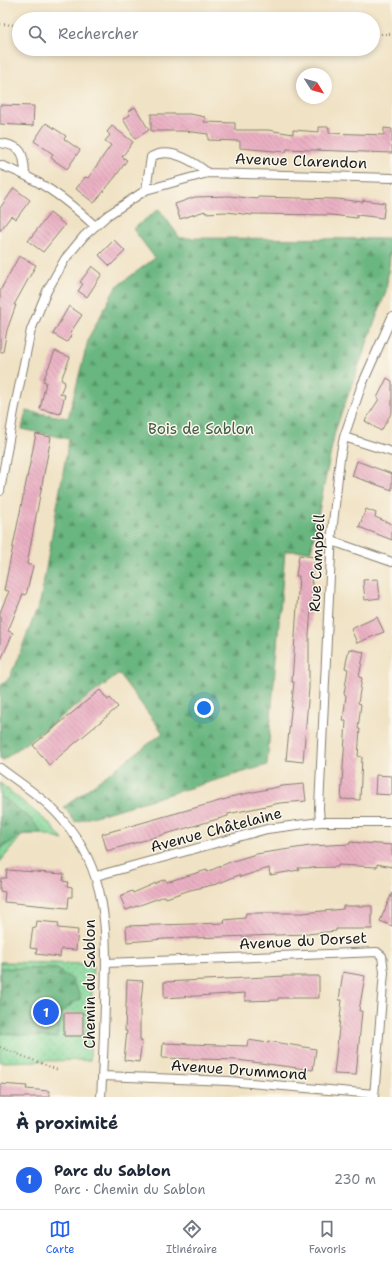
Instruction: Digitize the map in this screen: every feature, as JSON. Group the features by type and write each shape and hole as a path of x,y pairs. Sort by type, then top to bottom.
{"street":[{"path":"0,143 14,145 20,150 24,159 25,174"},
{"path":"146,190 151,157 158,153 179,156 192,160 208,173"},
{"path":"0,165 25,174 75,207 95,226"},
{"name":"Avenue Clarendon","path":"0,491 14,411 32,330 47,291 66,259 95,226 108,215 146,190 208,173 392,178"},
{"name":"Rue Campbell","path":"320,822 319,808 332,541 340,458 344,437 362,387 392,317"},
{"path":"344,437 392,452"},
{"path":"332,541 392,562"},
{"name":"Chemin du Sablon","path":"0,768 47,804 62,818 82,847 96,876 103,906 106,963 101,1097"},
{"name":"Avenue Châtelaine","path":"96,876 260,830 320,822 392,822"},
{"name":"Avenue du Dorset","path":"106,963 377,952 382,956 384,968 374,1096"},
{"name":"Avenue Drummond","path":"102,1076 228,1081 374,1096"}],"path":[{"path":"0,24 12,25"},
{"path":"380,34 392,34"},
{"path":"0,1047 58,1070"}],"green space":[{"name":"Bois de Sablon","path":"159,209 180,238 392,239 386,291 335,431 311,551 285,551 267,765 75,822 64,807 163,733 119,674 3,760 0,758 0,686 10,677 40,602 69,439 22,429 26,411 68,418 89,337 116,287 155,258 133,229"},
{"path":"0,783 50,824 63,840 43,834 23,834 0,862"},
{"path":"0,795 32,820 43,834 23,834 0,849"},
{"path":"0,962 93,964 90,1060 0,1062"},
{"path":"0,968 57,969 72,979 81,998 61,1012 57,1038 0,1033"}],"building":[{"path":"0,105 34,106 33,126 0,124"},
{"path":"135,107 149,130 135,139 123,119 130,115 128,112"},
{"path":"151,114 190,114 205,117 204,122 235,123 235,130 268,130 293,134 293,130 319,132 319,127 329,127 329,133 384,135 384,128 392,129 392,153 287,149 286,152 240,148 240,141 208,140 208,134 185,131 151,131"},
{"path":"46,123 66,136 64,139 80,150 67,169 51,158 53,154 34,141"},
{"path":"112,126 133,142 122,157 127,160 94,203 76,189 85,177 88,178 111,145 105,141 110,135 107,132"},
{"path":"14,188 30,200 16,219 11,216 0,231 0,208"},
{"path":"229,196 258,199 258,197 337,199 363,202 363,200 385,203 383,218 357,215 357,218 331,215 252,215 226,212 205,213 205,211 180,219 175,204 195,197"},
{"path":"50,213 65,225 43,252 28,241"},
{"path":"114,240 125,251 110,266 99,255"},
{"path":"19,256 36,265 14,305 16,305 7,330 3,352 0,352 0,291"},
{"path":"92,266 102,274 87,297 78,291 83,284 80,282"},
{"path":"69,306 82,315 70,333 72,334 67,342 53,334"},
{"path":"55,351 70,357 61,380 65,382 60,394 65,395 60,414 40,409 46,382 43,381"},
{"path":"387,378 392,381 392,412 381,431 365,421 379,399 377,398"},
{"path":"36,434 51,437 27,564 33,566 26,595 23,594 8,631 13,633 0,662 0,612 9,591 4,590"},
{"path":"357,461 392,474 392,490 352,476"},
{"path":"366,509 376,513 375,517 392,524 392,540 359,527"},
{"path":"299,555 315,557 311,583 313,583 309,635 309,688 303,762 286,760 294,682 292,682 299,576 296,576"},
{"path":"378,579 380,598 365,600 363,580"},
{"path":"377,617 384,632 357,643 351,629"},
{"path":"349,649 364,652 359,677 362,678 358,703 361,704 358,729 360,729 358,756 362,757 360,800 341,799 346,721 343,721 346,695 344,694 348,669 345,668"},
{"path":"100,690 108,700 110,698 118,707 49,765 33,745"},
{"path":"376,775 392,776 392,795 375,794"},
{"path":"304,784 306,801 280,803 228,814 228,816 107,851 102,834 230,797 282,786"},
{"path":"350,842 392,845 392,867 377,864 377,867 338,865 338,867 298,868 299,870 270,875 269,868 240,877 239,875 217,884 190,890 166,898 165,896 126,910 120,896 132,891 133,893 165,879 166,882 207,870 207,872 230,862 256,854 310,846 350,844"},
{"path":"7,870 64,874 63,881 68,882 67,887 72,888 72,897 69,897 68,908 4,902 5,892 0,891 0,885 1,878 6,878"},
{"path":"392,893 392,926 380,921"},
{"path":"343,906 372,906 372,929 336,929 336,931 307,934 165,939 127,942 126,926 225,923 224,920 245,918 246,913 303,913 343,909"},
{"path":"37,921 59,923 58,928 78,930 76,950 61,949 60,957 36,954 37,949 30,948 33,927 36,928"},
{"path":"343,972 365,976 359,1011 362,1011 356,1075 334,1074 342,1000 339,1000"},
{"path":"286,976 319,976 319,998 278,998 278,1000 245,1001 245,993 164,998 164,982"},
{"path":"127,980 143,981 140,1011 140,1041 142,1041 139,1062 124,1060 127,1031 125,1031"},
{"path":"64,1013 83,1013 83,1036 64,1036"},
{"path":"248,1040 268,1043 268,1041 316,1049 313,1070 237,1060 162,1058 163,1043 247,1046"},
{"path":"0,1084 27,1086 26,1089 49,1091 49,1097 0,1097"}],"place":[{"name":"Parc du Sablon","path":"46,1012"}]}
